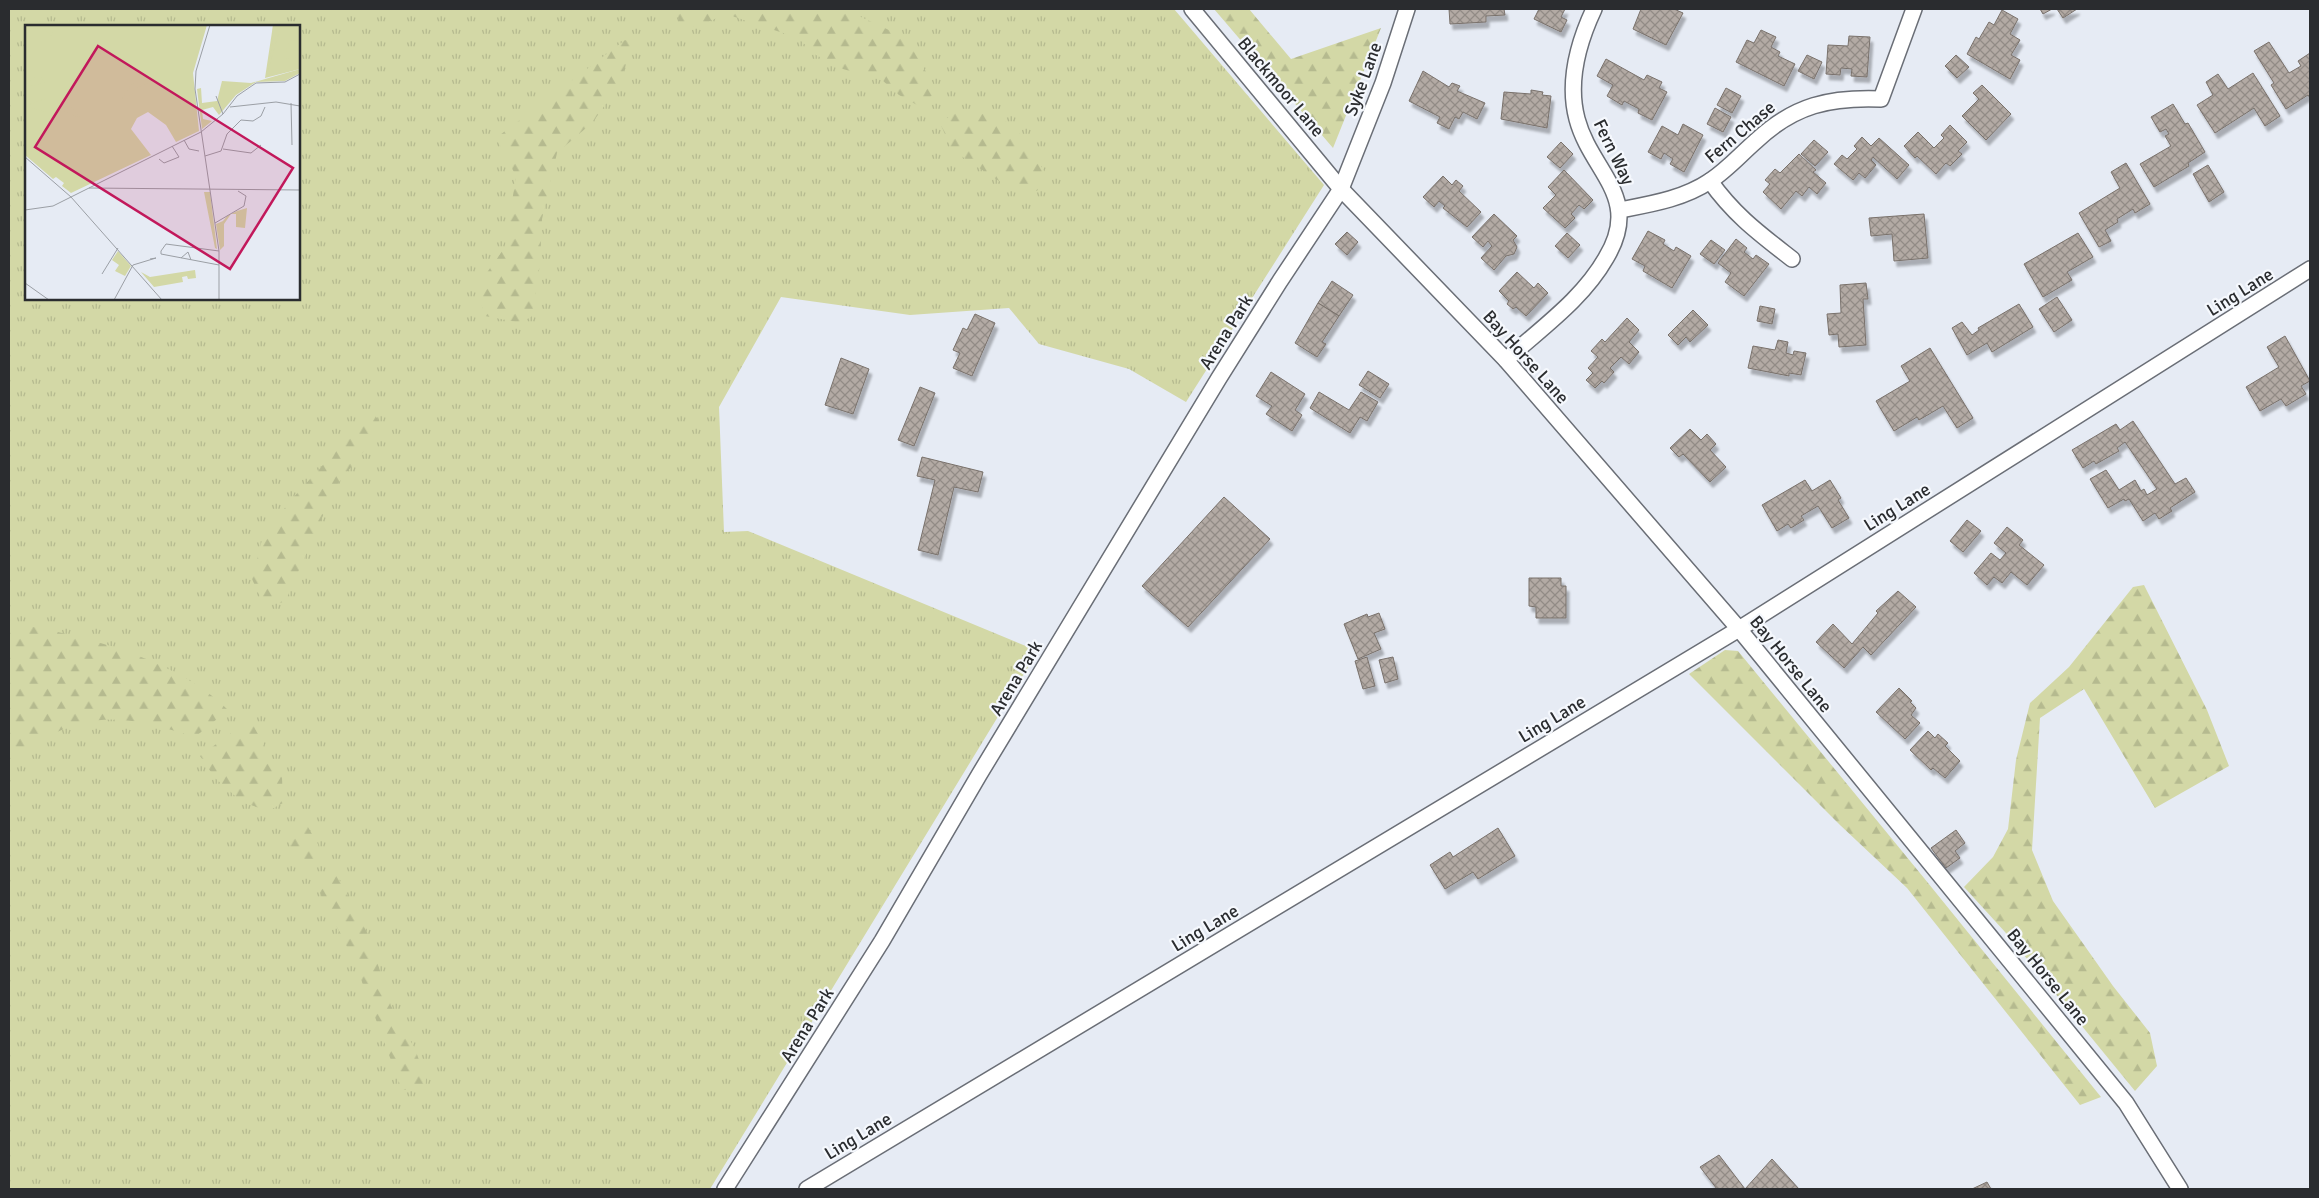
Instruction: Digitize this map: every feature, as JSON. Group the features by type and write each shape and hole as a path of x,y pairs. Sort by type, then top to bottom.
{"street":[{"name":"Blackmoor Lane","path":"1192,9 1341,189"},
{"name":"Syke Lane","path":"1341,189 1383,83 1407,9"},
{"name":"Fern Way","path":"1506,360 1582,292 1607,257 1617,234 1620,210 1613,188 1590,146 1578,119 1573,86 1576,56 1594,9"},
{"name":"Fern Chase","path":"1620,210 1657,203 1685,194 1710,181 1777,122 1800,109 1828,101 1854,98 1882,99 1914,9"},
{"path":"1710,181 1727,205 1792,259"},
{"name":"Bay Horse Lane","path":"1341,189 1506,360 1739,629 2126,1103 2180,1189"},
{"name":"Arena Park","path":"725,1189 882,941 984,766 1219,378 1341,189"},
{"name":"Ling Lane","path":"806,1189 1739,629 2310,269"}],"green space":[{"path":"9,9 1174,9 1324,185 1186,402 1129,369 1039,344 1009,308 910,315 781,297 719,407 724,532 748,531 1038,651 710,1189 9,1189"},
{"path":"844,9 906,38 938,92 917,105 899,95 882,80 843,69 816,55 798,38 726,14 701,25 681,28 676,10"},
{"path":"1214,9 1249,9 1291,59 1381,28 1333,148"},
{"path":"625,40 635,43 616,89 593,122 557,153 542,219 540,264 532,316 521,323 485,316 476,288 505,247 516,176 496,138"},
{"path":"959,110 1000,116 1023,137 1046,174 1037,191 1005,185 952,150 940,123"},
{"path":"374,414 383,427 336,486 285,602 264,605 252,579 263,536 291,500 332,455"},
{"path":"2144,585 2207,710 2229,766 2155,808 2084,689 2040,718 2032,850 2053,901 2113,986 2150,1033 2157,1066 2135,1091 2005,932 1964,887 1993,857 2008,829 2016,760 2030,703 2069,667 2133,587"},
{"path":"9,623 95,641 126,651 182,676 207,692 228,710 195,737 126,720 92,721 75,725 52,735 9,770"},
{"path":"1725,650 1738,651 2101,1097 2080,1105 1907,888 1840,825 1689,674"},
{"path":"250,719 282,778 283,803 268,811 242,802 215,778 200,756"},
{"path":"305,822 323,853 303,865 284,835"},
{"path":"334,870 369,936 391,1006 415,1049 426,1079 425,1089 402,1090 355,963 313,879"}],"building":[{"path":"1449,9 1504,9 1505,15 1486,16 1486,22 1450,24"},
{"path":"1539,9 1565,9 1561,17 1567,20 1561,32 1534,19"},
{"path":"1641,9 1674,9 1683,13 1666,45 1633,29"},
{"path":"2040,9 2052,9 2043,14"},
{"path":"2057,9 2077,9 2063,18"},
{"path":"2002,10 2018,19 2010,34 2020,40 2011,55 2020,60 2010,79 1967,54 1976,37 1979,39 1989,22 1994,25"},
{"path":"1761,30 1776,37 1771,47 1780,52 1778,56 1795,64 1784,86 1736,62 1747,40 1754,43"},
{"path":"1849,36 1870,37 1867,77 1851,76 1852,69 1841,68 1840,75 1826,74 1828,45 1848,46"},
{"path":"2269,42 2289,73 2301,66 2298,61 2310,53 2310,98 2308,95 2286,109 2271,85 2274,83 2254,51"},
{"path":"1807,55 1822,62 1814,79 1798,71"},
{"path":"1956,55 1969,67 1957,78 1945,66"},
{"path":"1606,59 1644,80 1647,75 1662,82 1659,88 1667,92 1652,120 1638,113 1639,109 1624,101 1622,105 1607,96 1613,85 1597,76"},
{"path":"1423,71 1449,87 1452,83 1460,86 1457,91 1485,103 1477,119 1463,112 1459,119 1455,117 1449,129 1437,123 1440,117 1409,101"},
{"path":"2253,73 2280,116 2265,126 2254,108 2215,133 2197,105 2213,95 2206,82 2218,74 2228,89"},
{"path":"1982,85 2011,114 1986,140 1962,116 1979,99 1973,93"},
{"path":"1726,88 1741,96 1732,113 1717,105"},
{"path":"1531,90 1543,92 1542,95 1551,96 1547,128 1501,119 1504,92 1531,94"},
{"path":"2173,104 2185,124 2188,123 2205,152 2188,163 2189,166 2154,187 2140,164 2171,146 2165,136 2169,134 2166,129 2160,132 2151,117"},
{"path":"1715,108 1731,117 1723,132 1707,124"},
{"path":"1683,124 1703,135 1684,172 1670,164 1673,159 1664,153 1661,159 1648,152 1662,126 1678,135"},
{"path":"1950,125 1967,142 1958,151 1962,154 1950,166 1946,163 1936,174 1917,156 1915,158 1904,146 1918,132 1934,148 1944,138 1941,135"},
{"path":"1862,137 1871,146 1879,138 1909,165 1897,179 1873,157 1871,160 1876,165 1865,178 1859,173 1853,180 1834,164 1842,155 1847,159 1857,149 1854,146"},
{"path":"1814,140 1828,152 1815,166 1801,154"},
{"path":"1561,142 1573,154 1560,168 1547,157"},
{"path":"1799,154 1816,170 1813,172 1826,183 1817,194 1809,187 1802,196 1796,191 1781,209 1763,192 1770,184 1765,180 1775,169 1780,173"},
{"path":"2126,163 2150,204 2135,213 2133,209 2117,219 2118,222 2105,230 2111,241 2099,247 2079,213 2120,188 2111,172"},
{"path":"2208,165 2224,192 2209,202 2193,174"},
{"path":"1564,170 1593,200 1584,209 1579,205 1571,214 1575,218 1565,228 1543,208 1556,195 1548,187"},
{"path":"1443,176 1452,185 1456,180 1463,186 1459,191 1481,212 1467,227 1443,208 1445,206 1439,201 1434,207 1423,197"},
{"path":"1494,214 1517,236 1513,240 1517,247 1514,254 1506,256 1494,270 1481,258 1492,246 1488,241 1483,247 1472,237"},
{"path":"1924,214 1928,258 1894,261 1892,234 1871,236 1869,218"},
{"path":"1648,231 1665,240 1663,244 1674,251 1676,247 1691,256 1672,288 1643,271 1645,266 1632,259"},
{"path":"1347,232 1358,242 1347,255 1335,244"},
{"path":"1567,233 1580,245 1568,258 1555,246"},
{"path":"2078,233 2093,257 2067,272 2072,280 2043,297 2024,264"},
{"path":"1736,239 1747,248 1744,252 1753,259 1756,255 1769,264 1744,296 1725,282 1731,273 1718,263"},
{"path":"1711,240 1725,250 1714,264 1700,254"},
{"path":"1517,272 1534,288 1538,283 1548,293 1526,316 1516,307 1513,309 1507,304 1509,301 1499,291"},
{"path":"1332,281 1353,295 1339,316 1318,303"},
{"path":"1866,283 1868,299 1863,299 1866,345 1839,347 1838,334 1829,335 1827,314 1841,313 1840,285"},
{"path":"2057,297 2072,320 2054,332 2039,309"},
{"path":"1318,303 1339,316 1322,342 1326,344 1317,357 1295,343"},
{"path":"2019,304 2033,327 1992,352 1987,343 1967,355 1952,328 1962,322 1972,335 1979,330 1978,328"},
{"path":"1760,306 1775,309 1772,324 1757,321"},
{"path":"1693,310 1708,325 1690,342 1686,337 1678,345 1668,335"},
{"path":"975,314 995,323 972,376 953,368 960,353 953,350 963,328 967,330"},
{"path":"1627,318 1639,330 1629,342 1639,352 1629,364 1621,357 1610,368 1614,372 1604,383 1602,381 1595,388 1586,380 1593,373 1588,368 1598,357 1591,351 1602,339 1605,342"},
{"path":"2285,336 2310,381 2301,386 2306,394 2286,406 2281,399 2260,411 2246,387 2279,367 2267,347"},
{"path":"1778,340 1788,342 1786,353 1793,355 1794,351 1806,353 1801,375 1789,373 1789,376 1748,368 1753,346 1775,350"},
{"path":"1930,348 1973,418 1957,428 1943,406 1919,420 1917,417 1894,431 1876,401 1910,381 1901,366"},
{"path":"841,358 869,369 853,414 825,405"},
{"path":"1368,371 1389,384 1380,398 1359,385"},
{"path":"1271,372 1305,394 1295,410 1302,415 1292,431 1266,414 1272,406 1256,396"},
{"path":"920,387 935,393 914,446 898,440"},
{"path":"1319,392 1349,410 1361,392 1378,402 1367,421 1360,417 1350,433 1310,408"},
{"path":"2133,421 2175,484 2186,478 2195,492 2170,508 2172,511 2159,519 2155,513 2143,521 2129,499 2125,501 2124,499 2108,508 2090,479 2106,470 2119,490 2135,480 2141,491 2144,489 2147,495 2157,489 2125,442 2117,448 2119,451 2096,464 2094,461 2083,468 2072,450 2116,424 2120,430"},
{"path":"1690,429 1701,440 1707,434 1716,444 1710,450 1726,467 1710,482 1683,454 1679,457 1670,448"},
{"path":"922,457 983,472 978,492 954,487 938,555 918,550 935,480 917,476"},
{"path":"1805,480 1812,491 1830,480 1841,498 1838,500 1849,518 1832,528 1818,506 1801,516 1804,520 1791,528 1788,524 1777,531 1762,505"},
{"path":"1224,497 1270,539 1188,627 1142,586"},
{"path":"1967,520 1981,531 1963,552 1950,541"},
{"path":"2007,527 2023,540 2019,545 2044,565 2027,585 2011,572 2002,583 1994,577 1987,585 1974,573 1991,553 2000,560 2006,553 1994,543"},
{"path":"1529,578 1561,578 1561,586 1566,586 1566,618 1536,618 1536,607 1529,606"},
{"path":"1898,591 1916,607 1871,655 1863,647 1844,668 1816,642 1833,624 1852,644 1878,613 1876,611"},
{"path":"1379,613 1385,629 1374,633 1381,649 1358,659 1344,624 1367,614 1368,617"},
{"path":"1367,657 1375,686 1363,689 1355,661"},
{"path":"1393,657 1398,679 1385,683 1379,660"},
{"path":"1899,688 1912,701 1910,702 1916,708 1911,715 1920,723 1905,739 1876,712"},
{"path":"1928,731 1935,738 1938,734 1948,743 1945,746 1960,761 1945,778 1933,768 1931,770 1910,750"},
{"path":"1498,828 1515,856 1478,879 1473,872 1445,889 1430,865 1450,852 1453,857"},
{"path":"1956,830 1965,843 1955,851 1960,858 1946,868 1931,848"},
{"path":"1719,1155 1745,1189 1717,1189 1700,1167"},
{"path":"1772,1159 1799,1189 1745,1189"},
{"path":"1987,1182 1991,1189 1972,1189"}]}
